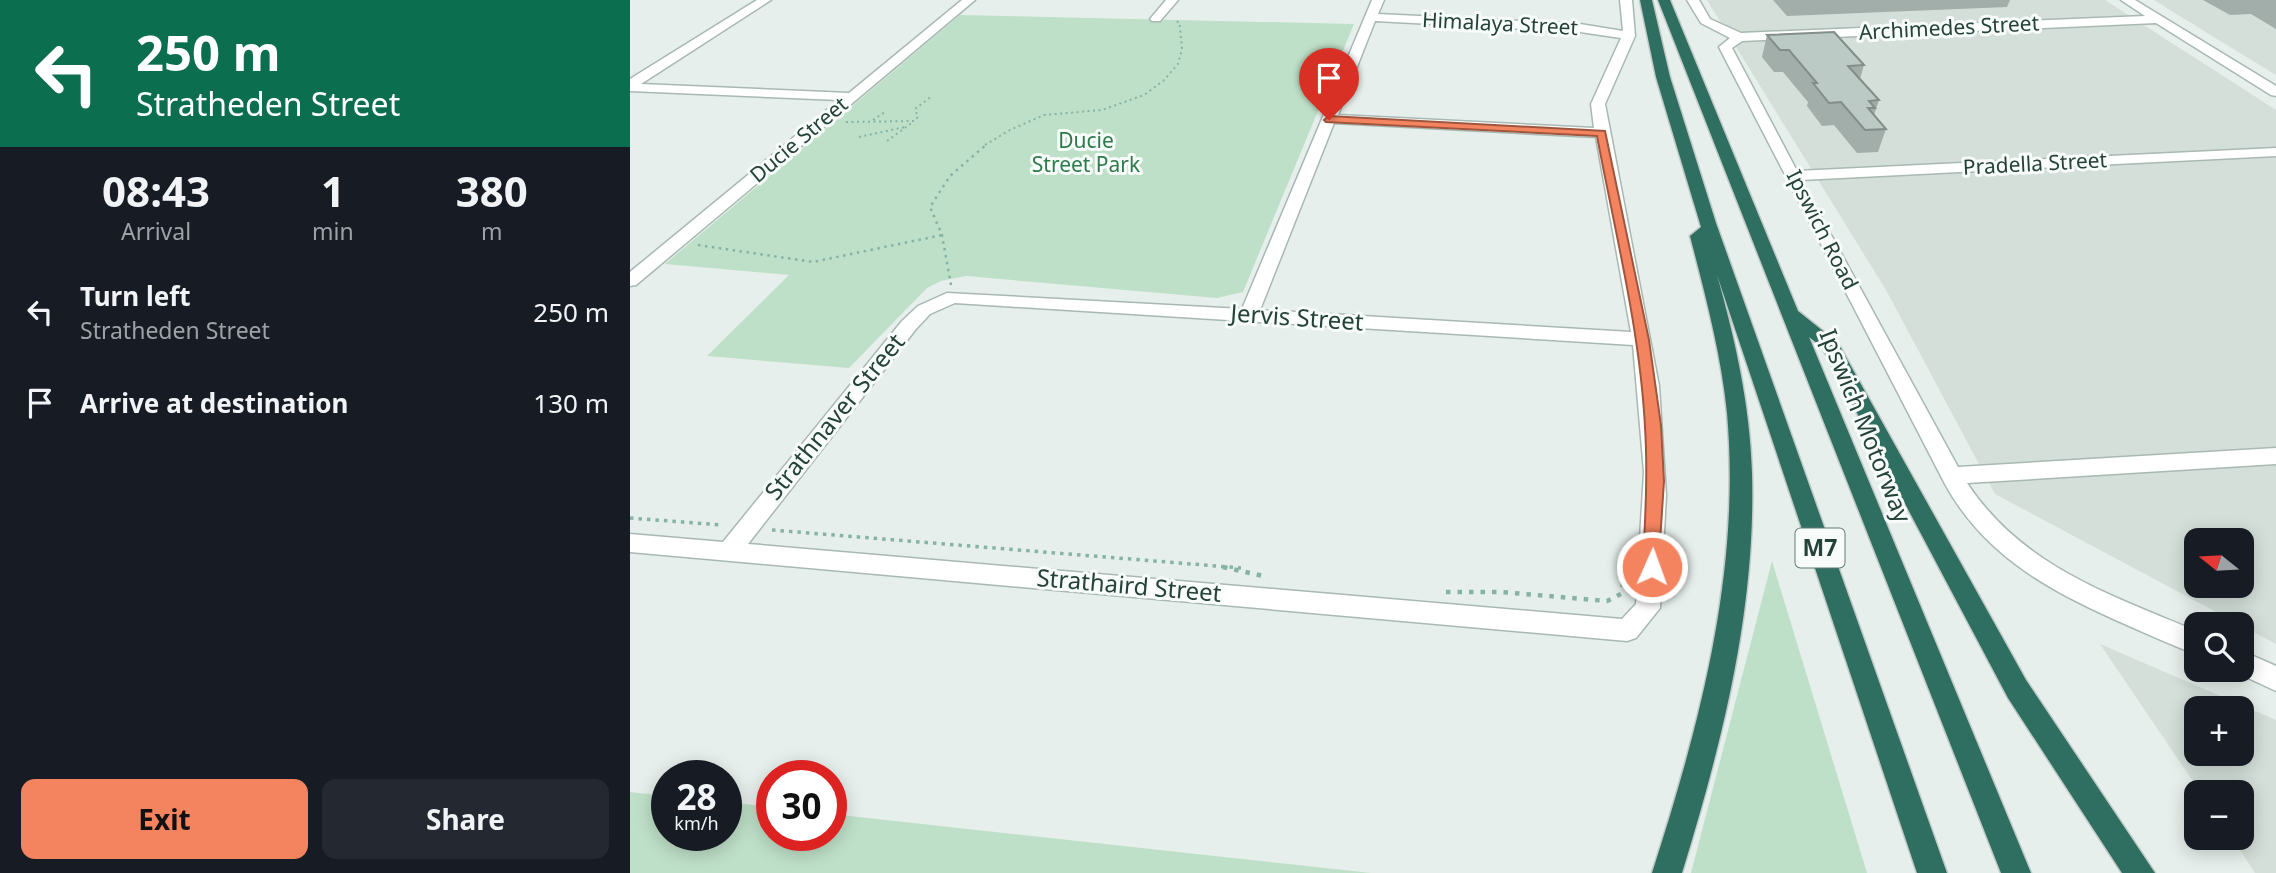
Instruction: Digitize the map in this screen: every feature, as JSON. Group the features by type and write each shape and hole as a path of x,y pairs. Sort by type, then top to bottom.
{"highway":[{"name":"M7","path":"1646,0 1663,77 1708,223 1932,873"},
{"name":"Ipswich Motorway","path":"1664,0 2016,873"},
{"path":"1667,873 1717,698 1731,618 1740,512 1738,415 1727,351 1698,236 1708,223"},
{"path":"1788,312 1829,343 2017,689 2140,873"}],"street":[{"path":"630,86 765,0"},
{"name":"Ducie Street","path":"630,281 969,0"},
{"path":"1156,19 1172,0"},
{"path":"1249,315 1378,0"},
{"path":"1626,0 1632,18 1629,36 1603,86 1598,104 1642,340"},
{"path":"1693,0 1704,21 1740,37"},
{"path":"2127,0 2276,92"},
{"name":"Himalaya Street","path":"1371,17 1580,28 1629,36"},
{"name":"Archimedes Street","path":"1740,37 2159,19"},
{"name":"Ipswich Road","path":"1740,37 1725,47 1794,176 1814,220 1954,480 1979,518 2006,546 2055,577 2184,637"},
{"path":"630,86 852,97"},
{"path":"1329,120 1602,133"},
{"name":"Pradella Street","path":"1794,176 2276,152"},
{"name":"Jervis Street","path":"953,298 1642,340"},
{"name":"Strathnaver Street","path":"729,551 909,325 924,310 953,298"},
{"name":"Strathaird Street","path":"630,543 1627,630 1648,608 1652,567 1655,458 1642,340"},
{"path":"1954,480 2276,456"},
{"path":"2254,669 2276,679"}],"path":[{"path":"953,298 942,236 930,207 940,186 988,143 1022,123 1047,114 1074,109 1099,111 1145,96 1179,64 1182,46 1179,22 1156,19"},
{"path":"887,141 918,117 915,109 932,96"},
{"path":"871,121 885,112"},
{"path":"850,114 841,122 914,121"},
{"path":"859,137 905,127"},
{"path":"676,243 716,246 813,262 942,236"},
{"path":"630,518 1239,568 1255,570 1273,579"},
{"path":"1441,593 1471,589 1485,594 1501,592 1607,601 1621,594 1627,559"}],"shaded area":[{"path":"1707,0 2105,0 2276,110 2276,644 2254,632 2254,612 2216,612 2190,598 2254,598 2254,528 2184,528 2184,595 1995,494 1886,290"},
{"path":"2154,0 2276,0 2276,75 2217,39"},
{"path":"2100,644 2220,696 2184,696 2184,766 2254,766 2254,710 2276,720 2276,873 2255,873 2240,850 2254,850 2254,780 2192,780"}],"green space":[{"name":"Ducie Street Park","path":"960,15 1354,24 1243,292 1217,298 966,276 941,281 927,288 849,368 707,356 789,275 665,264"},
{"path":"1772,561 1867,873 1691,873"},
{"path":"630,792 651,794 651,851 742,851 742,804 756,805 756,851 847,851 847,816 1371,873 630,873"}],"building":[{"path":"1834,32 1864,65 1848,66 1879,100 1869,101 1875,108 1868,108 1886,129 1865,130 1841,102 1829,103 1813,83 1817,83 1789,50 1780,50 1767,35"}],"route":[{"path":"1329,120 1602,133 1642,340 1653,425 1656,481 1652,567"}]}
